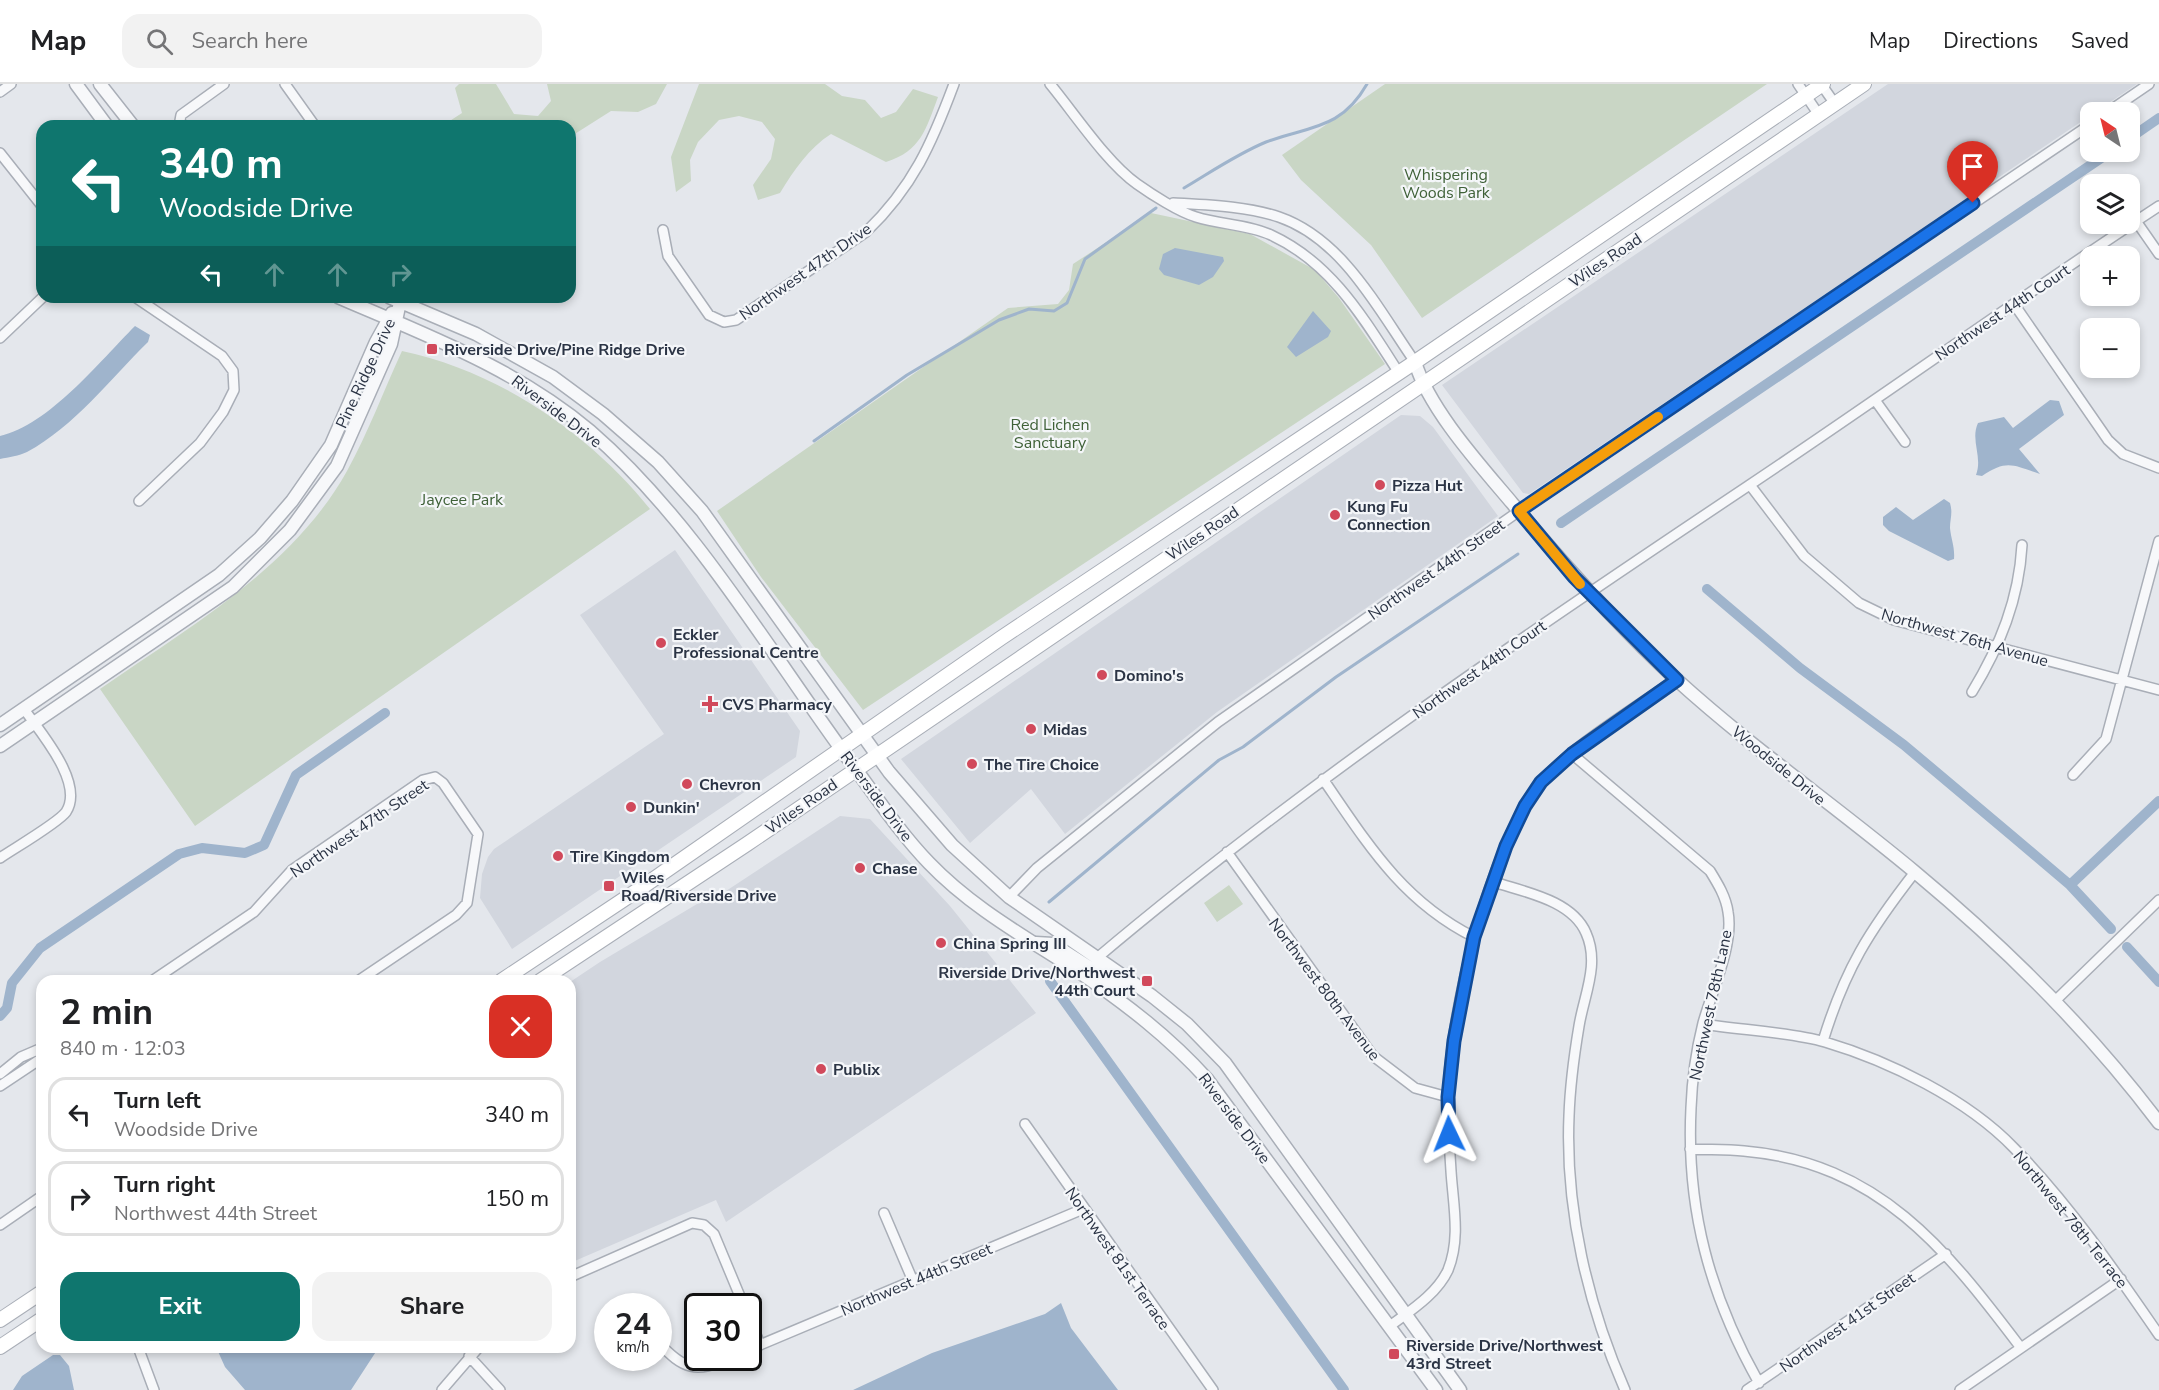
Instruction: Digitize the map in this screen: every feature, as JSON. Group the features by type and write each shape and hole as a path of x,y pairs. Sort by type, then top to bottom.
{"main road":[{"name":"Wiles Road","path":"510,975 841,749 862,732 1399,373 1822,84"},
{"name":"Wiles Road","path":"549,975 747,844 855,768 1864,84"},
{"path":"1633,212 1646,232"},
{"path":"0,1320 36,1296"},
{"path":"0,1347 36,1323"}],"street":[{"path":"0,92 11,84"},
{"path":"76,84 103,120"},
{"path":"100,84 128,120"},
{"path":"180,120 181,115 225,84"},
{"path":"285,84 311,120"},
{"name":"Northwest 47th Drive","path":"663,230 668,255 709,315 724,322 736,320 866,232 885,213 930,146 954,84"},
{"path":"1050,84 1116,164 1136,183 1194,217 1250,227 1271,235 1322,267 1345,292 1399,373"},
{"path":"1798,84 1819,115"},
{"path":"1822,84 1835,104"},
{"path":"2123,102 2149,84"},
{"name":"Northwest 44th Street","path":"1009,897 1037,868 1199,736 1519,511 2080,131"},
{"path":"0,153 36,198"},
{"path":"1171,203 1260,213 1279,217 1314,233 1348,267 1415,362"},
{"name":"Northwest 44th Court","path":"2140,218 2159,206"},
{"path":"2140,227 2159,254"},
{"name":"Northwest 44th Court","path":"1097,958 1227,852 1323,779 1588,593 2117,234"},
{"path":"0,339 37,303"},
{"path":"139,501 200,443 223,412 234,390 233,371 222,356 144,303"},
{"name":"Riverside Drive","path":"352,303 469,352 538,393 589,431 638,477 694,545 899,828 930,863 963,894 1140,1015 1177,1045 1207,1078 1436,1390"},
{"name":"Pine Ridge Drive","path":"0,746 233,587 290,530 337,466 391,344 396,303"},
{"name":"Riverside Drive","path":"406,303 476,334 553,377 603,414 658,462 702,511 877,754 935,827 975,869 1009,897 1132,982 1187,1024 1225,1063 1460,1390"},
{"path":"2014,304 2108,440 2123,454 2159,468"},
{"name":"Pine Ridge Drive","path":"0,725 219,575 260,538 292,501 331,445 393,320"},
{"name":"Woodside Drive","path":"1415,362 1422,384 1519,511 1588,593 1677,680 1744,737 1915,872 2055,1001 2159,1123"},
{"name":"Woodside Drive","path":"1399,373 1422,384"},
{"path":"1875,400 1905,442"},
{"name":"Northwest 76th Avenue","path":"1750,485 1804,556 1858,603 1894,620 2159,690"},
{"path":"2073,775 2106,739 2159,541"},
{"path":"1972,692 2005,632 2018,580 2022,545"},
{"path":"1390,1326 1431,1293 1447,1271 1454,1249 1456,1226 1448,1097 1454,1041 1474,937 1506,846 1525,806 1541,782 1572,754 1677,680"},
{"path":"0,858 65,813 70,800 70,785 64,770 24,709"},
{"name":"Northwest 78th Lane","path":"1572,754 1710,871 1722,890 1729,914 1728,938 1703,1024 1695,1064 1690,1149 1697,1221 1711,1279 1734,1338 1759,1383"},
{"name":"Northwest 47th Street","path":"161,975 254,912 292,870 423,780 435,777 443,783 478,834 467,903 456,915 367,975"},
{"path":"1323,779 1371,848 1408,892 1443,922 1474,937"},
{"name":"Northwest 80th Avenue","path":"1227,852 1373,1056 1416,1088 1448,1097"},
{"path":"1822,1041 1834,1002 1852,962 1877,920 1915,872"},
{"path":"1494,882 1544,899 1571,913 1585,931 1592,949 1592,969 1572,1072 1569,1118 1573,1209 1597,1316 1625,1390"},
{"path":"2055,1001 2159,900"},
{"path":"1034,943 1053,944 1114,982 1132,982"},
{"name":"Northwest 78th Terrace","path":"1703,1024 1822,1041 1879,1062 1928,1086 1975,1115 2013,1146 2047,1185 2121,1279 2159,1335"},
{"path":"0,1074 21,1057 36,1051"},
{"path":"0,1086 36,1062"},
{"name":"Northwest 81st Terrace","path":"1025,1124 1213,1390"},
{"path":"1690,1149 1746,1151 1796,1161 1846,1179 1884,1200 1918,1226 1946,1254 2021,1348"},
{"path":"0,1225 36,1200"},
{"name":"Northwest 44th Street","path":"762,1343 1083,1209"},
{"path":"884,1213 913,1281"},
{"path":"576,1274 692,1223 704,1225 714,1234 739,1293"},
{"name":"Northwest 41st Street","path":"1747,1390 1946,1254"},
{"path":"1960,1390 2121,1279"},
{"path":"140,1353 154,1390"},
{"path":"442,1390 473,1353"},
{"path":"470,1356 500,1390"}],"shaded area":[{"path":"1888,84 2137,84 2110,102 2080,102 2080,122 1529,494 1523,493 1442,385"},
{"path":"1401,415 1420,416 1433,427 1498,516 1217,712 1065,834 1031,789 970,843 901,759"},
{"path":"675,550 800,731 796,757 512,949 480,898 482,874 488,857 494,849 664,734 580,615"},
{"path":"840,816 870,819 950,906 1036,1013 726,1222 716,1200 576,1260 576,978 697,904 726,891"}],"green space":[{"path":"459,84 496,84 514,114 538,116 551,101 547,84 667,84 656,104 638,112 611,111 576,133 576,120 451,120 462,113 455,88"},
{"path":"699,84 825,84 842,96 865,100 881,118 896,112 913,89 938,97 926,129 907,152 886,162 831,134 802,160 780,193 758,200 753,185 771,159 775,139 762,122 739,116 719,120 698,142 690,160 691,181 676,192 671,157"},
{"name":"Whispering Woods Park","path":"1385,84 1767,84 1422,318 1371,245 1301,180 1282,155"},
{"name":"Red Lichen Sanctuary","path":"1151,213 1250,234 1315,270 1339,298 1385,364 863,710 761,577 717,511 1008,308 1058,304 1069,290 1073,264"},
{"name":"Jaycee Park","path":"402,351 438,360 473,373 539,409 599,455 650,509 195,826 100,689 237,593 298,537 325,506 355,457"},
{"path":"1229,885 1243,904 1217,922 1204,903"}],"water":[{"path":"1175,248 1223,257 1224,261 1213,277 1199,285 1164,275 1159,269 1163,254"},
{"path":"1313,311 1331,331 1328,337 1296,357 1287,347"},
{"path":"135,326 150,335 148,342 76,416 61,429 24,453 0,459 0,436 18,430 55,406"},
{"path":"2050,400 2059,401 2064,415 2019,449 2040,474 2010,465 1998,467 1982,476 1976,475 1978,462 1975,436 1978,423 2004,417 2013,428"},
{"path":"1944,499 1950,503 1951,507 1950,528 1954,559 1948,561 1889,531 1883,525 1883,517 1896,507 1913,520"},
{"path":"1061,1303 1071,1328 1118,1390 853,1390 932,1353 1045,1314"},
{"path":"219,1353 375,1353 351,1390 245,1390 225,1367"},
{"path":"53,1355 60,1355 69,1366 74,1390 13,1390 22,1376"}],"waterway":[{"path":"1184,188 1255,147 1310,129 1335,118 1357,99 1367,84"},
{"path":"2140,131 2159,118"},
{"path":"1561,523 2095,162"},
{"path":"814,441 907,375 999,320 1029,309 1054,311 1067,303 1085,259 1156,208"},
{"path":"1049,902 1219,760 1243,747 1336,677 1518,554"},
{"path":"1707,589 1800,668 1904,745 2011,835 2070,885 2111,929"},
{"path":"0,1016 7,1008 12,983 40,948 179,854 202,848 245,853 264,845 296,775 385,713"},
{"path":"2070,885 2159,801"},
{"path":"2127,947 2159,982"},
{"path":"1050,981 1344,1390"}],"slow traffic":[{"path":"1580,584 1519,511 1658,417"}],"place":[{"name":"Riverside Drive/Pine Ridge Drive","path":"432,349"},
{"name":"Pizza Hut","path":"1380,485"},
{"name":"Kung Fu Connection","path":"1335,515"},
{"name":"Eckler Professional Centre","path":"661,643"},
{"name":"Domino's","path":"1102,675"},
{"name":"CVS Pharmacy","path":"710,704"},
{"name":"Midas","path":"1031,729"},
{"name":"The Tire Choice","path":"972,764"},
{"name":"Chevron","path":"687,784"},
{"name":"Dunkin'","path":"631,807"},
{"name":"Tire Kingdom","path":"558,856"},
{"name":"Chase","path":"860,868"},
{"name":"Wiles Road/Riverside Drive","path":"609,886"},
{"name":"China Spring III","path":"941,943"},
{"name":"Riverside Drive/Northwest 44th Court","path":"1147,981"},
{"name":"Publix","path":"821,1069"},
{"name":"Riverside Drive/Northwest 43rd Street","path":"1394,1354"}],"route":[{"path":"1449,1134 1448,1097 1454,1041 1474,937 1506,846 1525,806 1541,782 1572,754 1677,680 1601,606 1519,511 1973,203"}]}
